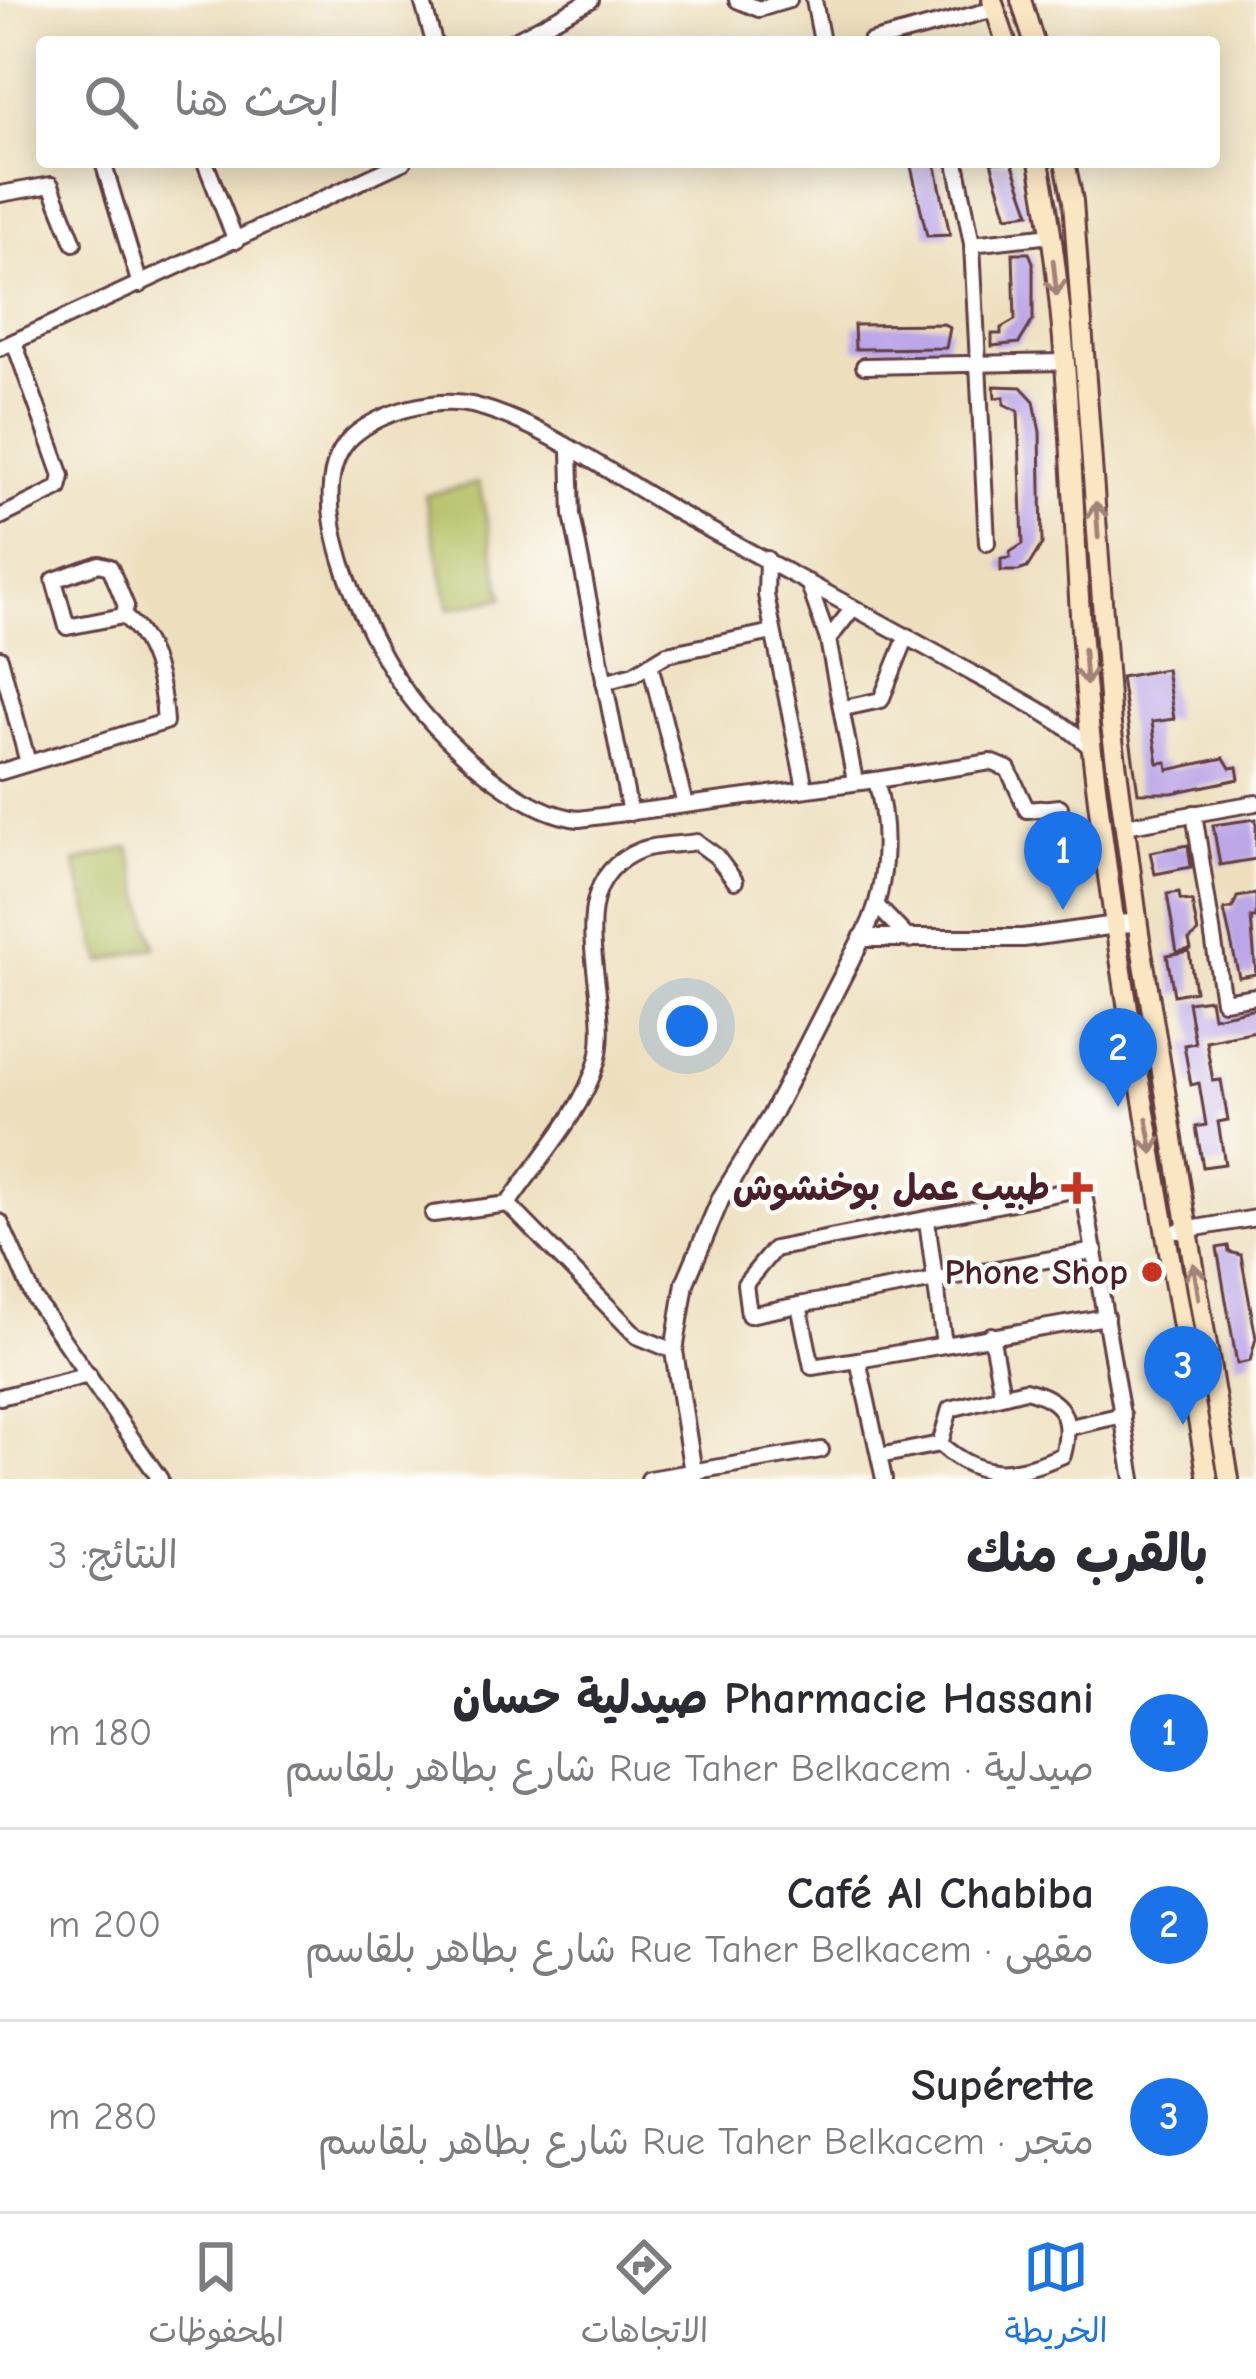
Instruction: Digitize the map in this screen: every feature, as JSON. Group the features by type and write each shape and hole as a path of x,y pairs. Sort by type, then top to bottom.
{"main road":[{"path":"1021,0 1032,36"},
{"path":"994,4 1004,36"},
{"path":"1040,168 1063,362 1091,748 1115,924 1208,1479"},
{"path":"1065,168 1111,725 1137,922 1228,1479"}],"street":[{"path":"422,0 432,36"},
{"path":"522,36 591,0"},
{"path":"737,0 759,8 789,0"},
{"path":"814,0 821,36"},
{"path":"890,36 994,4"},
{"path":"105,168 140,284"},
{"path":"207,168 236,241"},
{"path":"0,517 59,488 62,476 7,345 390,168"},
{"path":"957,168 972,244 987,543"},
{"path":"0,194 51,185 74,243"},
{"path":"972,244 1051,235"},
{"path":"864,366 1063,362"},
{"path":"1060,807 1027,810 1008,769 991,762 630,813 560,817 482,771 401,685 353,589 330,521 331,472 340,448 380,419 441,403 473,406 570,452 907,636 1091,748"},
{"path":"570,452 572,515 630,813"},
{"path":"767,559 766,595 806,788"},
{"path":"0,772 165,722 150,656 138,627 123,616 67,627 54,580 99,564 110,567 126,606 123,616"},
{"path":"808,582 828,640 855,781"},
{"path":"828,640 854,608"},
{"path":"604,682 667,654 773,632"},
{"path":"844,708 881,700 907,636"},
{"path":"0,658 28,763"},
{"path":"650,664 685,805"},
{"path":"694,1475 674,1351 677,1312 704,1236 878,907 884,825 876,780"},
{"path":"1125,826 1256,803"},
{"path":"1194,813 1223,1000 1256,996"},
{"path":"433,1214 508,1204 575,1106 598,1060 599,1001 590,919 606,877 640,851 697,842 716,856 734,881"},
{"path":"878,907 910,940"},
{"path":"862,938 1022,938 1137,922"},
{"path":"1095,1251 749,1315 745,1284 767,1253 1083,1188 1095,1251 1123,1415 1132,1479"},
{"path":"508,1204 637,1336 674,1351"},
{"path":"1167,1233 1256,1218"},
{"path":"927,1221 944,1344"},
{"path":"0,1222 34,1298 160,1479"},
{"path":"799,1305 812,1367 1106,1317"},
{"path":"991,1334 1002,1394"},
{"path":"858,1360 884,1479"},
{"path":"0,1397 88,1376"},
{"path":"1024,1390 1048,1395 1064,1410 1070,1426 1064,1455 1017,1477 968,1476 940,1444 950,1409 1024,1390"},
{"path":"1070,1426 1123,1415"},
{"path":"879,1456 940,1444"},
{"path":"649,1479 820,1450"}],"green space":[{"path":"479,483 503,598 449,609 425,495"},
{"path":"129,847 156,947 102,962 75,862"}],"building":[{"path":"911,168 936,168 950,235 927,236"},
{"path":"993,168 1014,168 1030,213 1007,216"},
{"path":"1013,253 1029,253 1033,262 1033,320 1019,343 992,346 992,334 1001,334 1001,328 1015,320"},
{"path":"944,324 950,328 946,348 855,349 854,325"},
{"path":"994,386 1021,387 1034,401 1040,432 1042,544 1027,568 1018,571 1001,571 1001,559 1010,558 1010,552 1023,544 1018,411 1004,404 1004,397 995,398"},
{"path":"1166,669 1174,719 1152,722 1158,763 1167,762 1168,770 1224,758 1230,768 1237,767 1239,779 1172,793 1138,793 1121,677"},
{"path":"1256,819 1256,859 1220,865 1213,825"},
{"path":"1188,845 1191,867 1155,874 1150,852"},
{"path":"1179,892 1180,899 1192,902 1198,933 1189,940 1191,949 1177,952 1167,894"},
{"path":"1256,894 1256,918 1251,918 1256,974 1239,977 1224,910 1233,908 1237,897"},
{"path":"1189,951 1195,991 1174,995 1167,955"},
{"path":"1210,999 1213,1017 1256,1008 1256,1031 1206,1041 1213,1081 1221,1080 1228,1120 1218,1122 1225,1164 1203,1167 1196,1127 1206,1125 1199,1083 1191,1085 1184,1045 1195,1043 1188,1002"},
{"path":"1228,1246 1229,1252 1241,1255 1256,1338 1250,1361 1237,1364 1217,1248"}],"place":[{"name":"Pharmacie Hassani صيدلية حسان","path":"1063,910"},
{"name":"Café Al Chabiba","path":"1118,1107"},
{"name":"طبيب عمل بوخنشوش","path":"1077,1188"},
{"name":"Phone Shop","path":"1152,1272"},
{"name":"Supérette","path":"1183,1425"}]}
